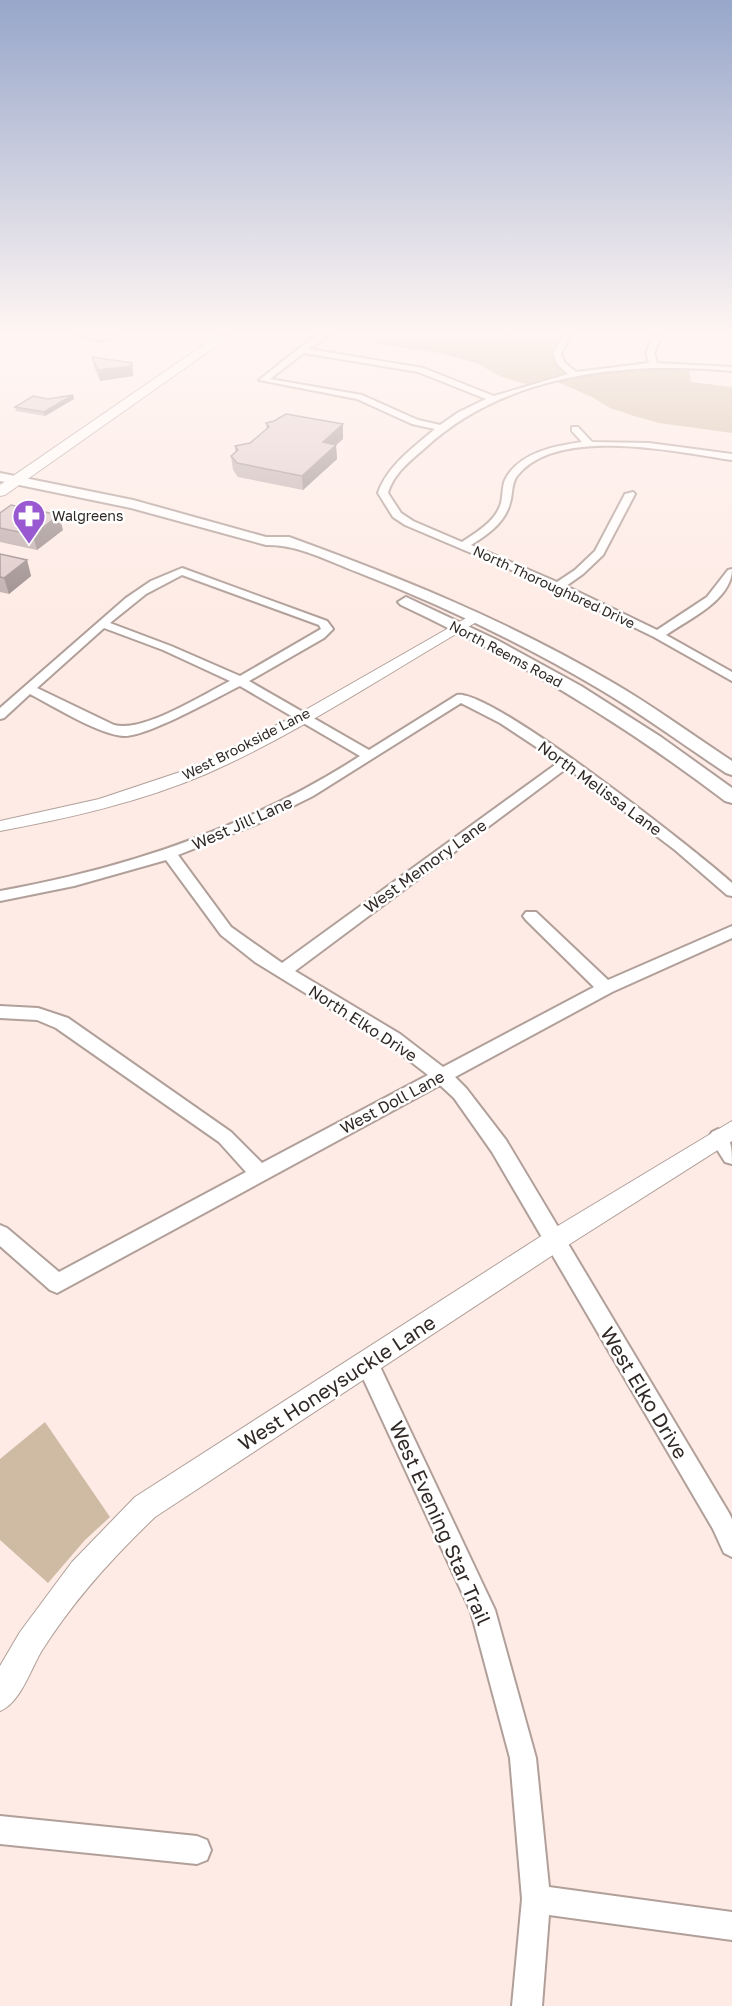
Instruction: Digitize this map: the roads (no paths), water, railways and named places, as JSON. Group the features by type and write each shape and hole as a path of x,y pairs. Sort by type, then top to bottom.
{"main road":[{"path":"0,475 69,429"},
{"path":"0,492 91,429"},
{"name":"North Reems Road","path":"0,475 142,506 266,541 284,540 364,569 475,617 563,663 645,710 732,769"},
{"name":"North Reems Road","path":"266,541 271,550 378,590 515,656 617,715 732,796"}],"street":[{"name":"North Thoroughbred Drive","path":"440,429 386,480 383,493 397,515 409,523 558,586 658,635 732,677"},
{"path":"575,429 589,444"},
{"path":"463,546 482,534 505,508 508,484 521,465 550,452 589,444 631,443 732,457"},
{"path":"558,586 579,572 599,554 630,494"},
{"path":"0,715 29,689 103,624 139,593 170,575 182,571 323,623 327,629 320,636 240,681 161,720 125,732 109,728 29,689"},
{"path":"658,635 674,627 711,599 732,572"},
{"name":"West Brookside Lane","path":"0,826 88,808 201,770 303,717 475,617"},
{"path":"103,624 167,648 240,681 369,756"},
{"name":"West Jill Lane","path":"0,896 37,890 170,855 287,805 461,698"},
{"name":"North Melissa Lane","path":"461,698 484,707 568,761 707,868 732,891"},
{"name":"West Memory Lane","path":"283,971 568,761"},
{"name":"North Elko Drive","path":"170,855 226,931 261,958 394,1039 441,1075 460,1093 498,1146 554,1241"},
{"path":"531,916 606,988"},
{"name":"West Doll Lane","path":"0,1234 57,1283 606,988 732,932"},
{"path":"0,1012 38,1014 62,1023 225,1137 260,1174"},
{"name":"West Honeysuckle Lane","path":"0,1696 24,1649 61,1594 119,1530 145,1507 554,1241 727,1141"},
{"name":"West Elko Drive","path":"554,1241 721,1521 732,1545"},
{"name":"West Evening Star Trail","path":"368,1363 483,1610 523,1758 536,1899 527,2006"},
{"path":"0,1830 196,1850"},
{"path":"536,1899 732,1926"}],"place":[{"name":"Walgreens","path":"29,545"}]}
